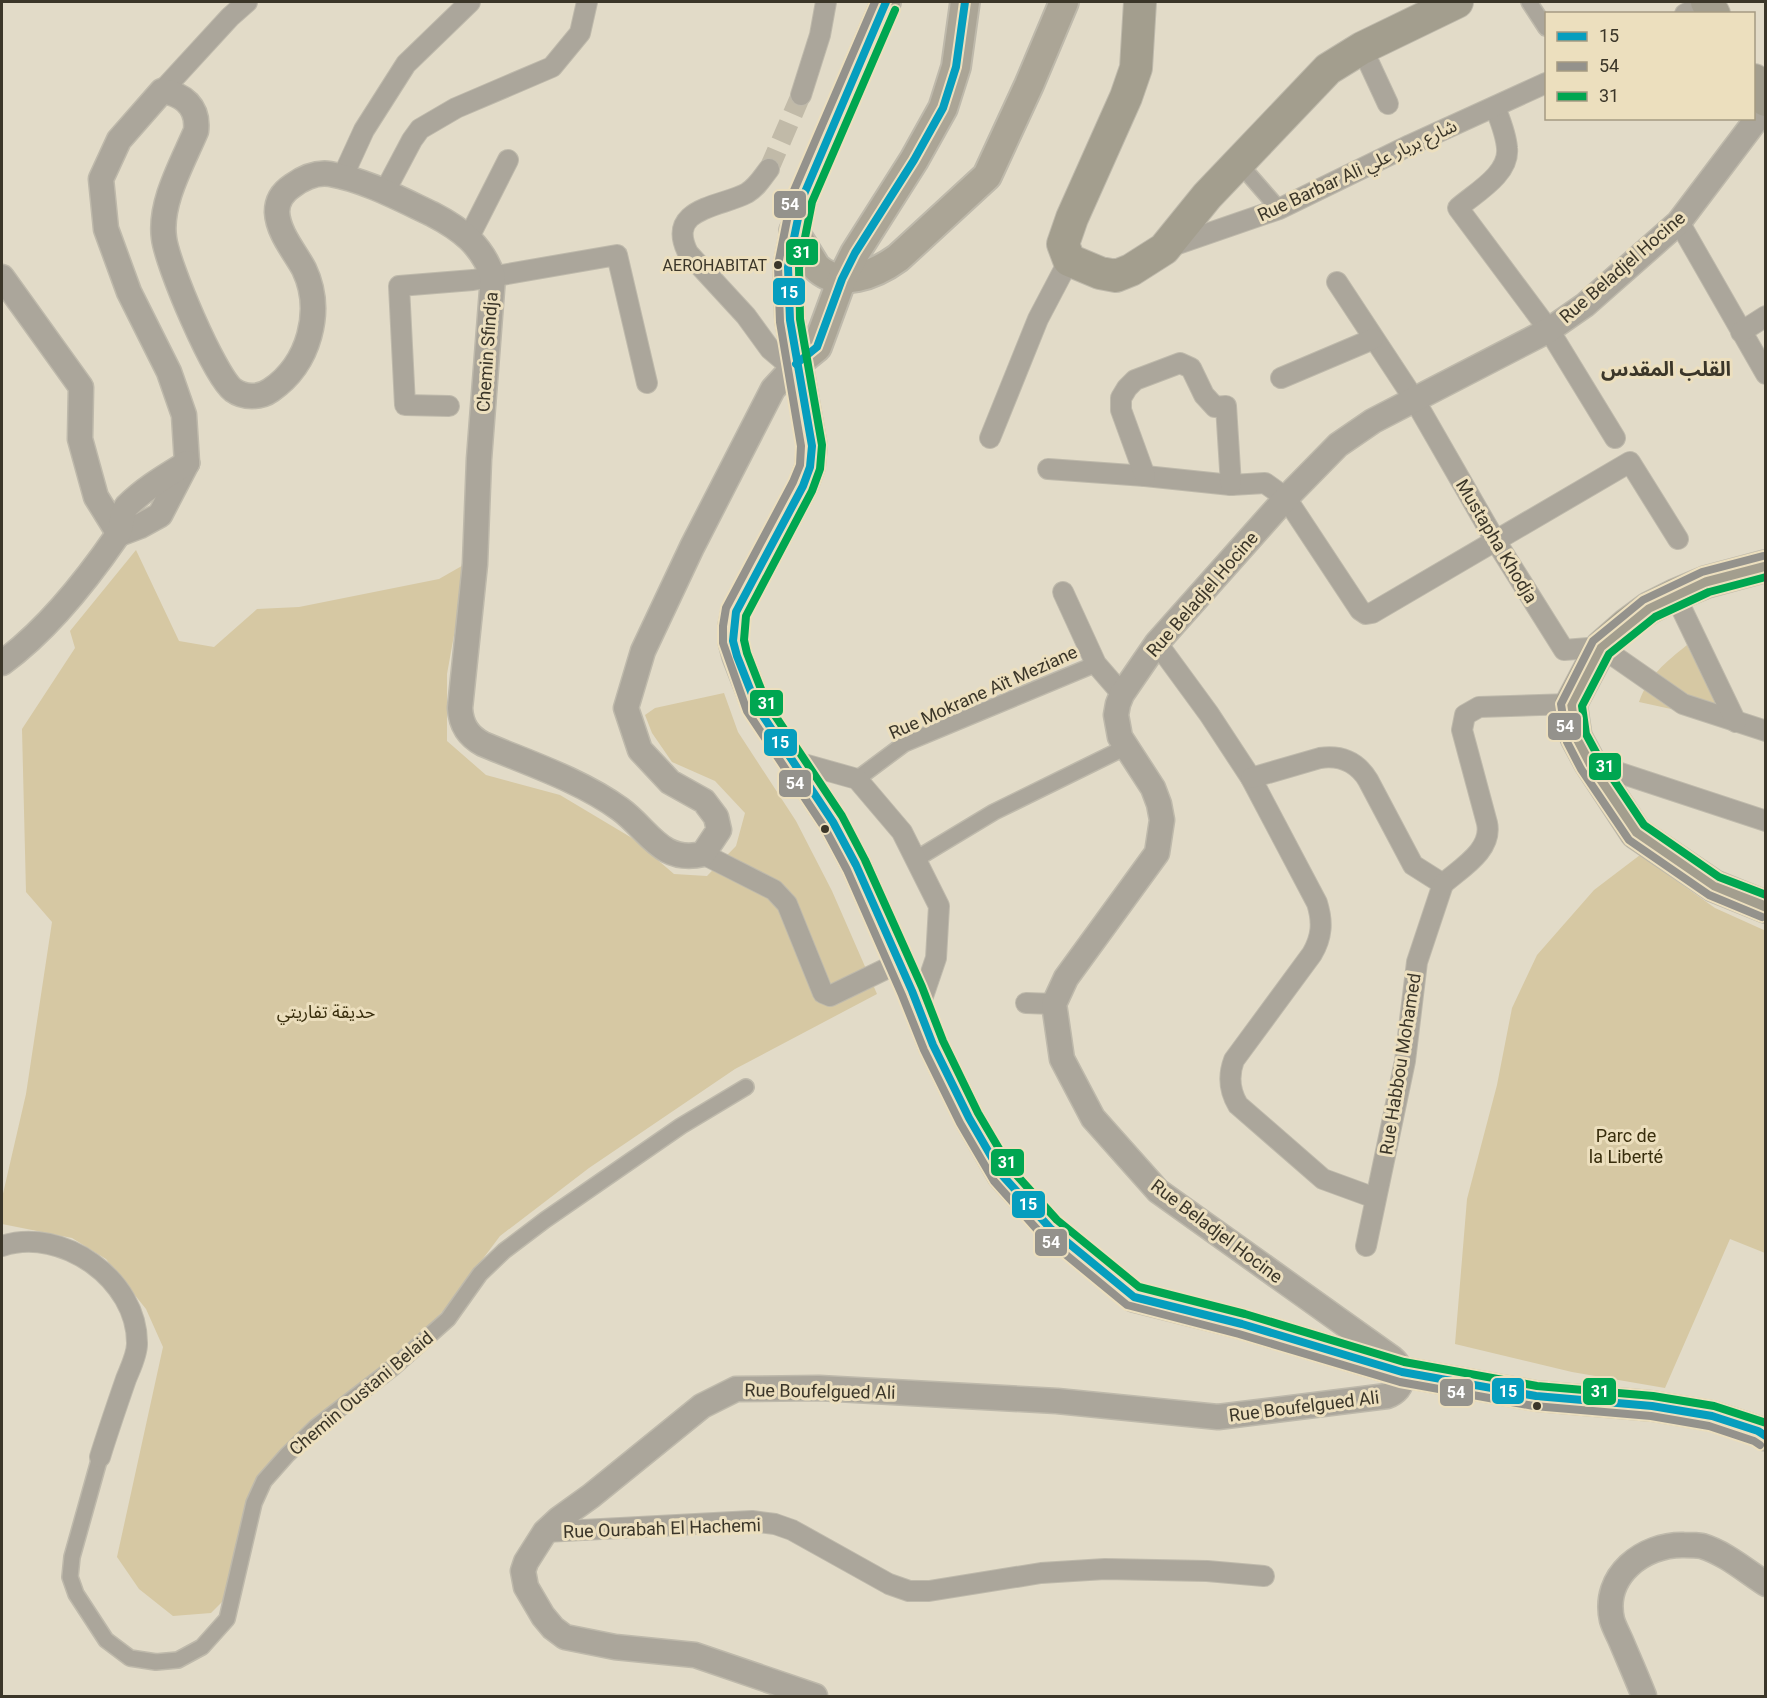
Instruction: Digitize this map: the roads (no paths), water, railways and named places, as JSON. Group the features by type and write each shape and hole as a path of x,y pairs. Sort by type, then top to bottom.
{"main road":[{"path":"796,364 817,347 842,279 855,253 914,160 943,108 956,67 965,2"},
{"path":"794,231 821,272 833,278 842,279 869,274 885,268 898,258 987,176 1025,95 1064,2"},
{"path":"1140,2 1136,68 1126,97 1063,244 1069,261 1100,273 1116,276 1131,270 1164,249 1207,196 1328,69 1362,48 1456,2"},
{"path":"848,92 887,3"},
{"path":"1755,82 1766,100"},
{"path":"802,200 788,267 790,320 812,446 810,466 803,486 741,599 733,627 736,656 757,707 833,822 856,865 900,962 938,1055 969,1118 1002,1175 1050,1228 1134,1297 1242,1324 1402,1372 1536,1396 1652,1406 1712,1416 1758,1431 1766,1436"},
{"path":"1766,566 1706,582 1675,595 1626,625 1601,647 1571,704 1576,737 1590,763 1636,833 1714,886 1766,907"}],"street":[{"path":"2,663 66,602 119,534 125,509 145,489 187,463 184,415 169,372 129,292 106,229 101,179 119,140 230,16 247,2"},
{"path":"342,178 364,130 406,64 470,2"},
{"path":"385,191 420,129 456,108 552,67 580,33 587,2"},
{"path":"801,95 820,35 826,2"},
{"path":"1529,2 1545,26"},
{"path":"1689,12 1708,2"},
{"path":"1362,48 1388,104"},
{"name":"Rue Barbar Ali شارع بربار علي","path":"1164,249 1279,209 1545,82"},
{"name":"Chemin Sfindja","path":"162,91 178,95 186,100 194,111 197,124 167,198 163,237 177,283 218,372 229,386 242,394 249,396 263,394 289,376 302,357 308,341 313,314 311,292 304,271 287,240 277,214 284,191 302,179 329,174 385,191 450,223 470,237 488,262 493,277 479,459 475,564 460,708 463,723 466,730 476,740 593,792 621,810 664,849 688,858 703,854"},
{"name":"Rue Beladjel Hocine","path":"1402,1372 1400,1366 1392,1358 1158,1191 1093,1118 1062,1059 1054,1004 1066,978 1157,853 1162,820 1159,804 1153,788 1126,747 1117,726 1118,704 1122,694 1157,643 1286,498 1338,445 1373,421 1549,330 1585,305 1679,222 1766,106"},
{"path":"1496,107 1508,151 1505,164 1497,175 1458,208 1549,330 1615,438"},
{"path":"470,237 508,160"},
{"path":"1238,162 1279,209"},
{"path":"769,169 758,184 744,195 698,210 685,226 683,240 688,253 746,316 770,349 783,360 796,364 773,389 692,547 643,651 626,708 640,750 670,782 704,801 716,817 719,830 703,854 774,890 787,904 823,993 830,996 900,962"},
{"path":"1679,222 1766,374"},
{"path":"450,406 405,405 399,286 493,277 617,255 647,383"},
{"path":"990,438 1038,319 1069,261"},
{"path":"2,276 81,387 80,439 96,497 119,534"},
{"name":"Mustapha Khodja","path":"1337,282 1414,399 1496,540 1564,650 1601,647"},
{"path":"1741,332 1766,316"},
{"path":"1281,378 1373,339"},
{"path":"1145,476 1121,410 1121,398 1135,380 1180,363 1191,368 1204,395 1215,407 1226,406 1231,485"},
{"path":"1048,469 1231,485 1265,483 1286,498 1360,610 1365,614 1372,613 1630,462 1678,539"},
{"path":"1063,592 1096,664 1122,694"},
{"path":"1675,595 1736,722"},
{"path":"1157,643 1209,714 1251,778 1317,903 1322,924 1317,945 1312,954 1234,1060 1230,1087 1238,1105 1323,1179 1376,1198"},
{"path":"1601,647 1683,704 1766,731"},
{"name":"Rue Mokrane Aït Meziane","path":"857,779 904,744 1096,664"},
{"path":"1251,778 1320,758 1348,760 1356,765 1368,780 1413,865 1443,884 1481,850 1488,834 1487,822 1462,730 1465,715 1479,707 1571,704"},
{"path":"916,859 994,812 1126,747"},
{"path":"793,760 857,779 902,832 916,859 939,906 936,958 919,1008"},
{"path":"1590,763 1766,821"},
{"name":"Rue Habbou Mohamed","path":"1366,1246 1405,1061 1417,962 1443,884"},
{"path":"1026,1003 1054,1004"},
{"name":"Chemin Oustani Belaid","path":"2,1246 30,1241 64,1248 93,1262 114,1283 126,1301 135,1323 137,1347 100,1457 72,1557 70,1576 76,1594 106,1640 130,1658 156,1662 178,1660 202,1647 227,1619 254,1503 264,1481 287,1455 316,1427 394,1367 448,1319 480,1274 504,1251 681,1126 746,1087"},
{"name":"Rue Boufelgued Ali","path":"815,1696 695,1655 615,1647 565,1637 543,1616 523,1581 526,1562 531,1551 545,1532 559,1519 702,1406 736,1389 819,1388 1057,1401 1218,1417 1388,1396 1400,1386 1402,1372"},
{"name":"Rue Ourabah El Hachemi","path":"545,1532 752,1521 775,1524 792,1530 890,1584 909,1591 929,1591 1041,1573 1104,1569 1207,1571 1264,1576"},
{"path":"1644,1696 1612,1620 1612,1599 1617,1582 1626,1568 1641,1554 1677,1545 1701,1546 1720,1555 1766,1584"}],"tunnel":[{"path":"802,199 848,92"},
{"path":"769,169 801,95"}],"place":[{"name":"AEROHABITAT","path":"778,265"}],"district":[{"name":"القلب المقدس","path":"1666,369"}],"park label":[{"name":"حديقة تفاريتي","path":"326,1011"},
{"name":"Parc de la Liberté","path":"1626,1145"}]}
